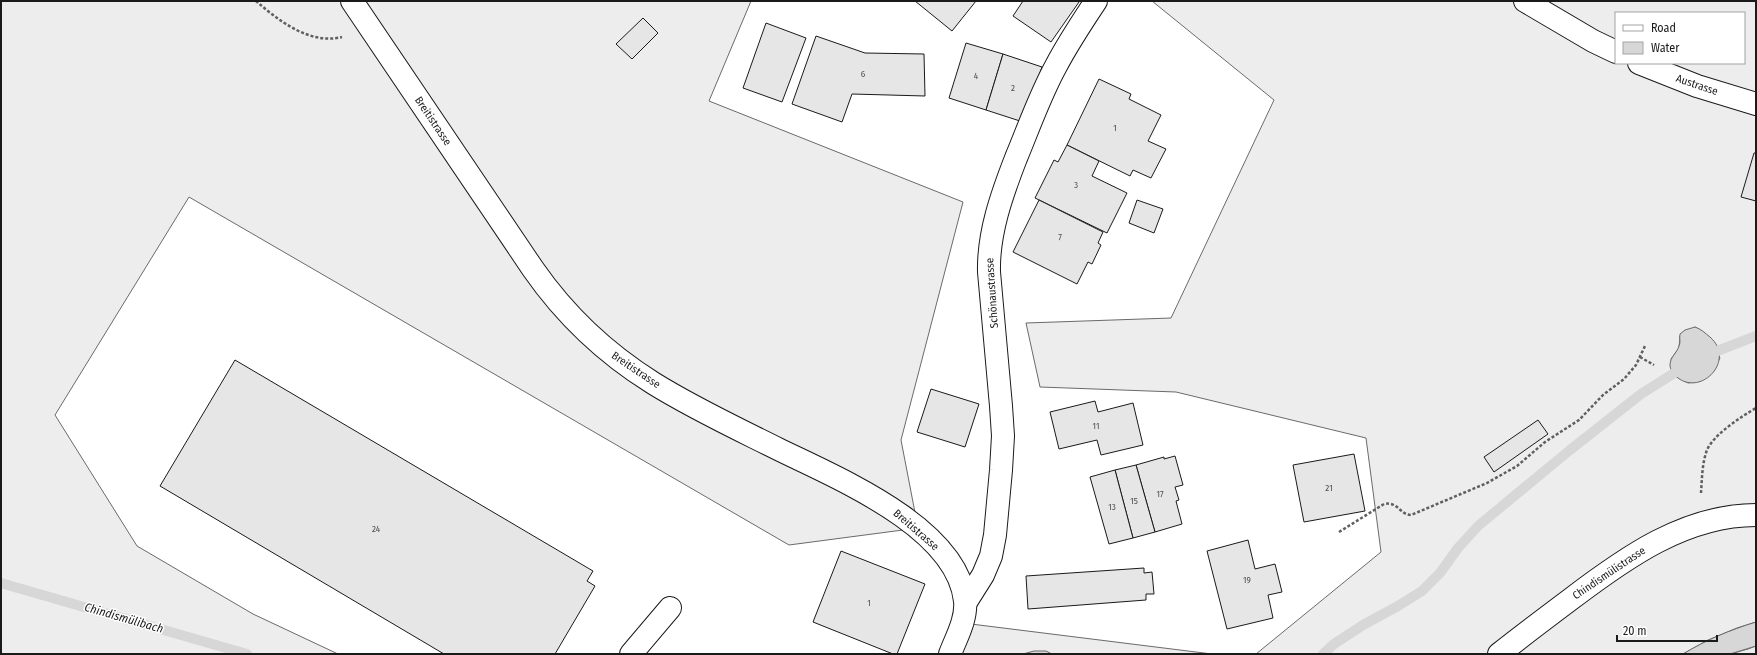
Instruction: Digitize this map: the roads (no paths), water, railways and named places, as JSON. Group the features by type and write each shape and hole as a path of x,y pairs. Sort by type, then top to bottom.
{"street":[{"name":"Breitistrasse","path":"352,1 536,274 559,304 592,337 631,369 660,387 709,415 843,481 892,509 918,528 945,556 955,570 962,585 966,602 962,623 950,654"},
{"name":"Schönaustrasse","path":"966,602 983,575 991,556 995,535 1001,470 1003,436 1002,406 989,262 992,233 1007,182 1044,91 1056,66 1096,1"},
{"path":"1525,1 1586,37 1615,52"},
{"name":"Austrasse","path":"1642,64 1697,86 1756,104"},
{"name":"Chindismülistrasse","path":"1499,654 1625,560 1661,540 1699,525 1731,518 1756,515"},
{"path":"631,654 670,608"}],"water":[{"path":"1695,327 1710,337 1717,346 1719,356 1718,365 1713,373 1706,379 1697,382 1687,382 1678,378 1674,374 1671,369 1670,362 1680,344 1680,334 1685,330"},
{"path":"1756,622 1756,646 1730,654 1683,654 1718,636"},
{"path":"1034,651 1046,651 1052,654 1023,654"}],"waterway":[{"path":"1707,355 1756,336"},
{"path":"1323,654 1334,644 1363,625 1422,591 1440,573 1458,548 1478,526 1641,394 1684,367"},
{"name":"Chindismülibach","path":"1,583 247,654"}]}
